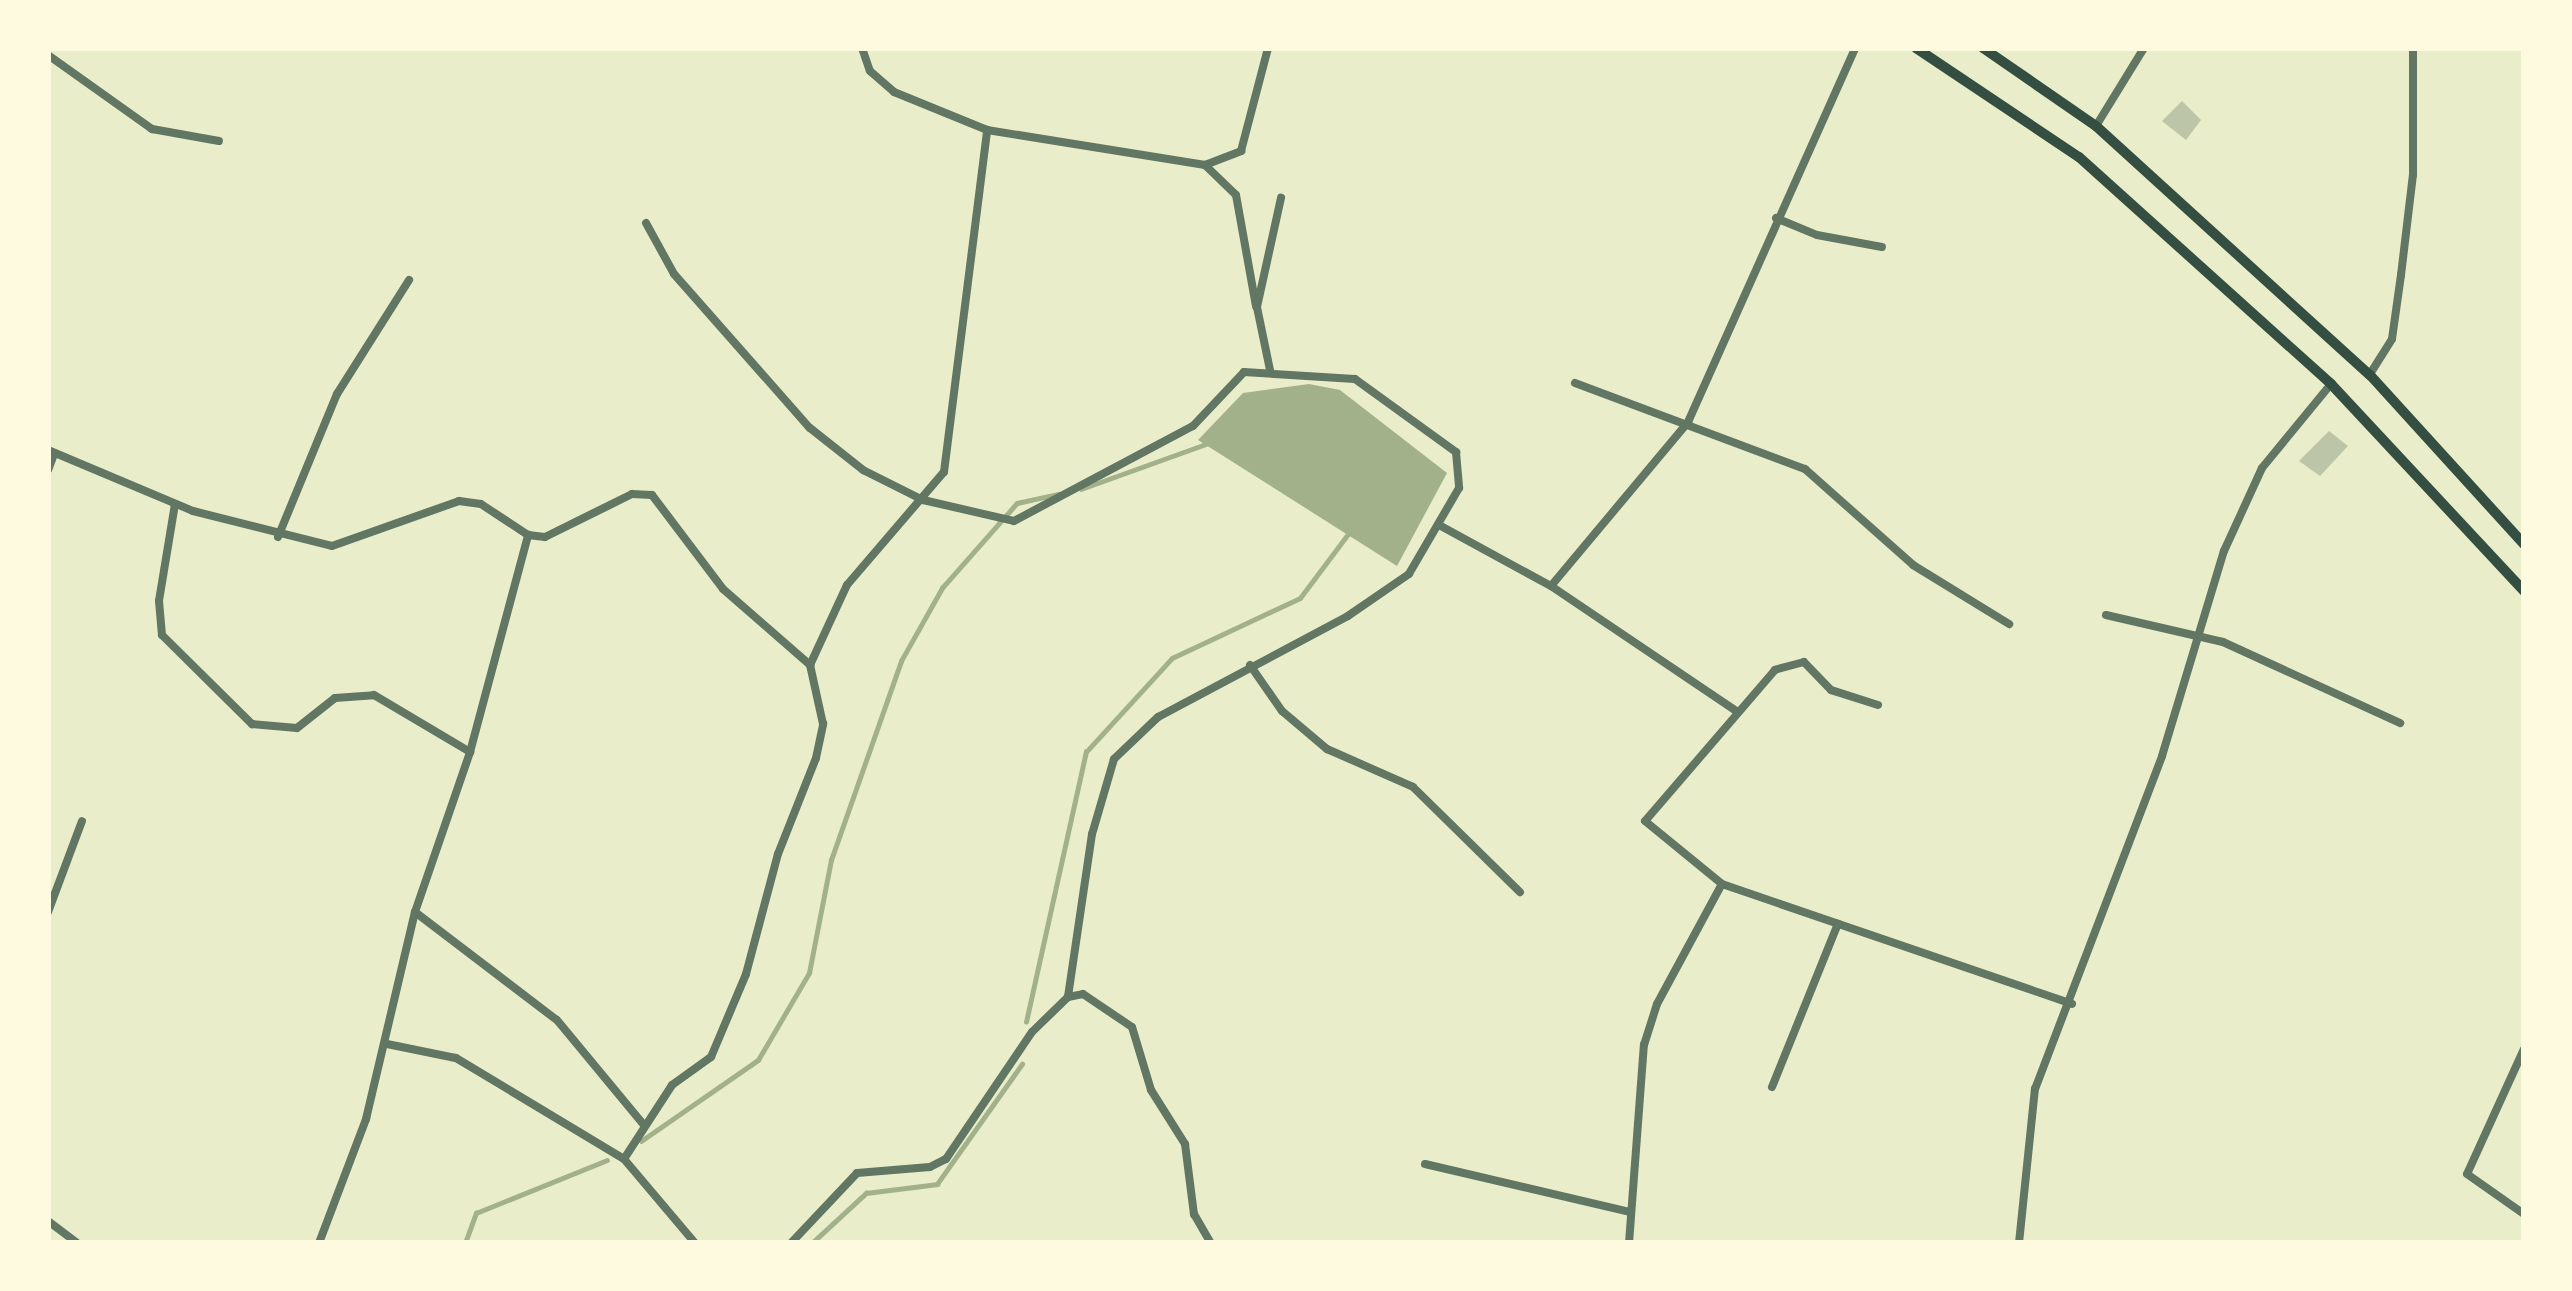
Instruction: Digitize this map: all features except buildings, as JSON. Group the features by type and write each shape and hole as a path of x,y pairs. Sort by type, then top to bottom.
{"main road":[{"path":"1916,48 2079,157 2331,384 2524,591"},
{"path":"1983,48 2096,126 2370,375 2524,544"}],"street":[{"path":"862,48 870,71 894,92 987,130 1204,165 1241,151 1268,48"},
{"path":"1551,586 1688,422 1856,48"},
{"path":"2096,126 2144,48"},
{"path":"2370,375 2392,339 2402,275 2414,175 2413,48"},
{"path":"48,55 152,129 219,141"},
{"path":"810,665 847,585 944,472 987,130"},
{"path":"1204,165 1236,195 1270,370"},
{"path":"1257,308 1281,198"},
{"path":"1776,218 1817,235 1882,247"},
{"path":"646,224 674,274 810,428 863,470 923,500 1013,521 1193,426 1244,372 1270,370 1355,380 1456,452 1459,488 1409,574 1348,616 1250,664 1158,717 1114,759 1092,833 1068,997 1022,1046 946,1159 857,1173 791,1243"},
{"path":"278,537 337,394 409,280"},
{"path":"1575,383 1805,469 1913,565 2009,624"},
{"path":"2019,1243 2028,1116 2203,637 2243,502 2331,384"},
{"path":"48,470 51,452 176,504 278,537 332,546 370,538 459,501 482,504 527,535 545,537 632,494 652,495 723,589 810,665 823,724 816,758 778,854 746,974 711,1057 672,1085 624,1159"},
{"path":"176,504 159,601 162,635 252,724 297,728 335,698 374,694 470,752"},
{"path":"1438,525 1551,586 1738,712"},
{"path":"319,1243 386,1044 415,912 470,752 527,535"},
{"path":"2106,615 2203,637 2400,723"},
{"path":"1878,705 1831,690 1804,662 1774,670 1645,821 1722,884 2072,1004"},
{"path":"1250,664 1297,724 1327,749 1413,788 1520,892"},
{"path":"48,912 82,821"},
{"path":"1629,1243 1644,1045 1657,1004 1722,884"},
{"path":"415,912 557,1020 644,1125"},
{"path":"1772,1087 1838,924"},
{"path":"1068,997 1101,999 1132,1027 1151,1090 1185,1144 1194,1214 1211,1243"},
{"path":"386,1044 456,1058 624,1159 695,1243"},
{"path":"2524,1049 2467,1174 2524,1214"},
{"path":"1425,1164 1629,1212"},
{"path":"48,1221 77,1243"}],"shaded area":[{"path":"1309,384 1340,390 1447,473 1397,566 1198,440 1243,393"}],"waterway":[{"path":"1081,489 1206,444"},
{"path":"641,1141 758,1060 809,973 831,860 901,661 942,588 1017,503 1058,494"},
{"path":"1026,1022 1086,752 1172,658 1300,598 1348,534"},
{"path":"812,1243 866,1193 937,1184 1022,1064"},
{"path":"465,1243 476,1213 607,1160"}]}
